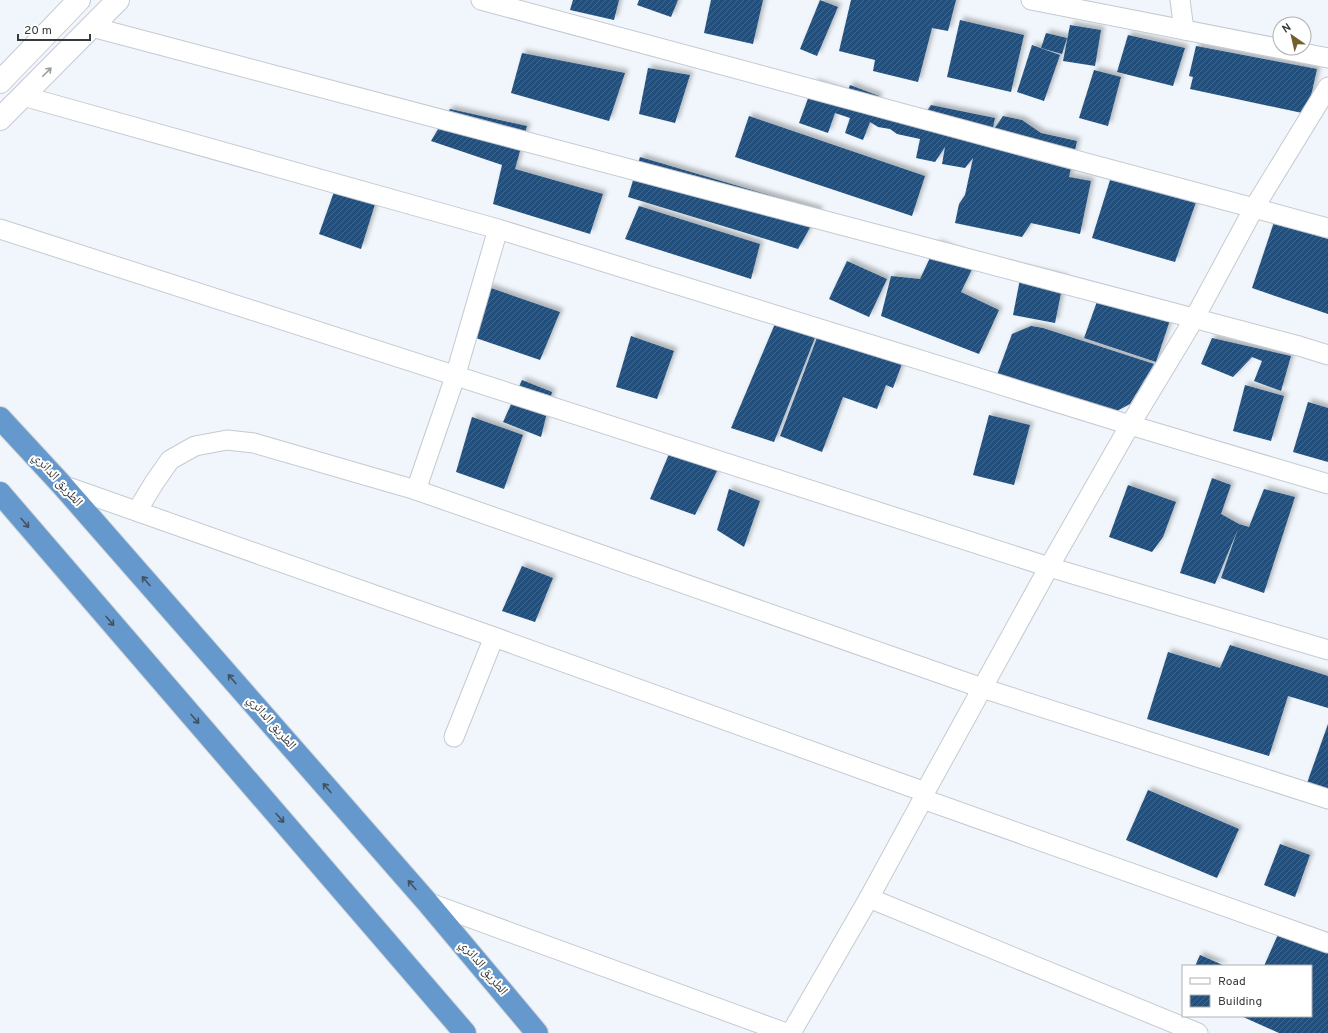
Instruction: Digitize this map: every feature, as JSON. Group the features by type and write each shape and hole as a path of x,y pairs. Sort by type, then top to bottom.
{"highway":[{"name":"الطريق الدائري","path":"0,418 62,485 427,902 537,1033"},
{"path":"0,493 465,1033"}],"main road":[{"path":"0,82 79,0"},
{"path":"0,119 118,0"}],"street":[{"path":"481,0 1328,228"},
{"path":"1031,0 1328,58"},
{"path":"1180,0 1184,30"},
{"path":"92,27 1299,346 1328,355"},
{"path":"791,1033 869,898 1049,567 1130,425 1194,319 1254,208 1328,87"},
{"path":"23,96 498,229 1130,425 1328,484"},
{"path":"0,229 455,377 1049,567 1328,650"},
{"path":"416,490 455,377 498,229"},
{"path":"137,512 170,460 195,446 227,440 254,443 416,490 982,688 1328,799"},
{"path":"62,485 494,637 1328,943"},
{"path":"454,737 494,637"},
{"path":"869,898 1198,1033"},
{"path":"427,902 786,1033"}],"building":[{"path":"573,0 619,0 614,20 570,10"},
{"path":"639,0 678,0 671,17 637,5"},
{"path":"711,0 763,0 753,44 704,33"},
{"path":"820,0 838,7 817,56 800,49"},
{"path":"851,0 956,0 948,31 932,28 918,82 873,71 875,60 839,51"},
{"path":"960,20 1024,35 1011,92 947,77"},
{"path":"1070,25 1101,30 1095,66 1063,61"},
{"path":"1046,33 1067,38 1062,54 1041,48"},
{"path":"1128,35 1185,48 1173,86 1117,72"},
{"path":"1032,45 1060,55 1044,101 1017,92"},
{"path":"1196,46 1317,69 1307,114 1190,89 1193,77 1189,76"},
{"path":"522,53 625,73 609,121 511,93"},
{"path":"648,68 690,75 675,123 639,114"},
{"path":"1094,70 1121,77 1108,126 1079,118"},
{"path":"814,82 847,93 850,85 879,96 873,114 924,115 931,105 995,118 992,132 1003,116 1022,120 1041,133 1077,141 1069,177 1091,181 1080,234 1031,223 1022,237 955,223 959,204 965,195 973,158 965,168 942,164 945,147 935,162 916,158 920,139 897,134 890,129 878,127 870,122 863,140 845,133 850,118 835,113 828,133 799,123"},
{"path":"450,109 527,126 515,169 603,194 590,234 493,204 502,165 431,141"},
{"path":"749,116 925,176 912,216 735,157"},
{"path":"640,157 820,210 798,249 628,197"},
{"path":"1111,177 1196,202 1175,262 1092,238"},
{"path":"335,189 376,201 361,249 319,234"},
{"path":"639,206 760,244 751,279 625,239"},
{"path":"1274,222 1328,239 1328,314 1252,288"},
{"path":"937,243 976,261 961,292 999,310 979,354 881,316 891,276 920,279"},
{"path":"847,261 887,279 869,317 829,299"},
{"path":"1022,269 1064,278 1055,323 1013,315"},
{"path":"488,287 560,312 540,360 470,336"},
{"path":"1099,296 1170,320 1156,362 1084,338"},
{"path":"777,319 818,330 774,442 731,428"},
{"path":"1031,326 1043,328 1154,364 1130,404 1098,421 994,383 1012,334"},
{"path":"821,327 906,353 893,388 886,385 877,409 843,397 822,452 780,436"},
{"path":"631,336 674,351 657,399 616,387"},
{"path":"1212,338 1291,356 1281,391 1254,381 1262,361 1252,357 1233,377 1201,364"},
{"path":"522,380 552,392 541,437 503,422"},
{"path":"1245,385 1284,396 1271,441 1233,431"},
{"path":"1308,402 1328,408 1328,462 1293,452"},
{"path":"989,415 1030,425 1014,485 973,475"},
{"path":"472,417 523,435 504,489 456,472"},
{"path":"669,454 718,469 695,515 650,499"},
{"path":"1212,478 1231,485 1221,514 1239,524 1249,527 1264,489 1295,497 1264,593 1221,578 1238,529 1215,584 1180,573"},
{"path":"1128,485 1176,502 1163,537 1152,552 1109,537"},
{"path":"729,489 760,501 744,547 717,530"},
{"path":"522,566 553,578 535,622 502,611"},
{"path":"1230,645 1328,676 1328,708 1288,696 1269,756 1147,719 1168,652 1220,668"},
{"path":"1328,724 1328,790 1307,783"},
{"path":"1148,790 1239,829 1217,878 1126,840"},
{"path":"1280,844 1310,855 1295,897 1264,885"},
{"path":"1280,930 1328,946 1328,1033 1279,1033 1243,1017 1312,1017 1312,965 1264,965"},
{"path":"1200,955 1223,965 1195,965"}]}
